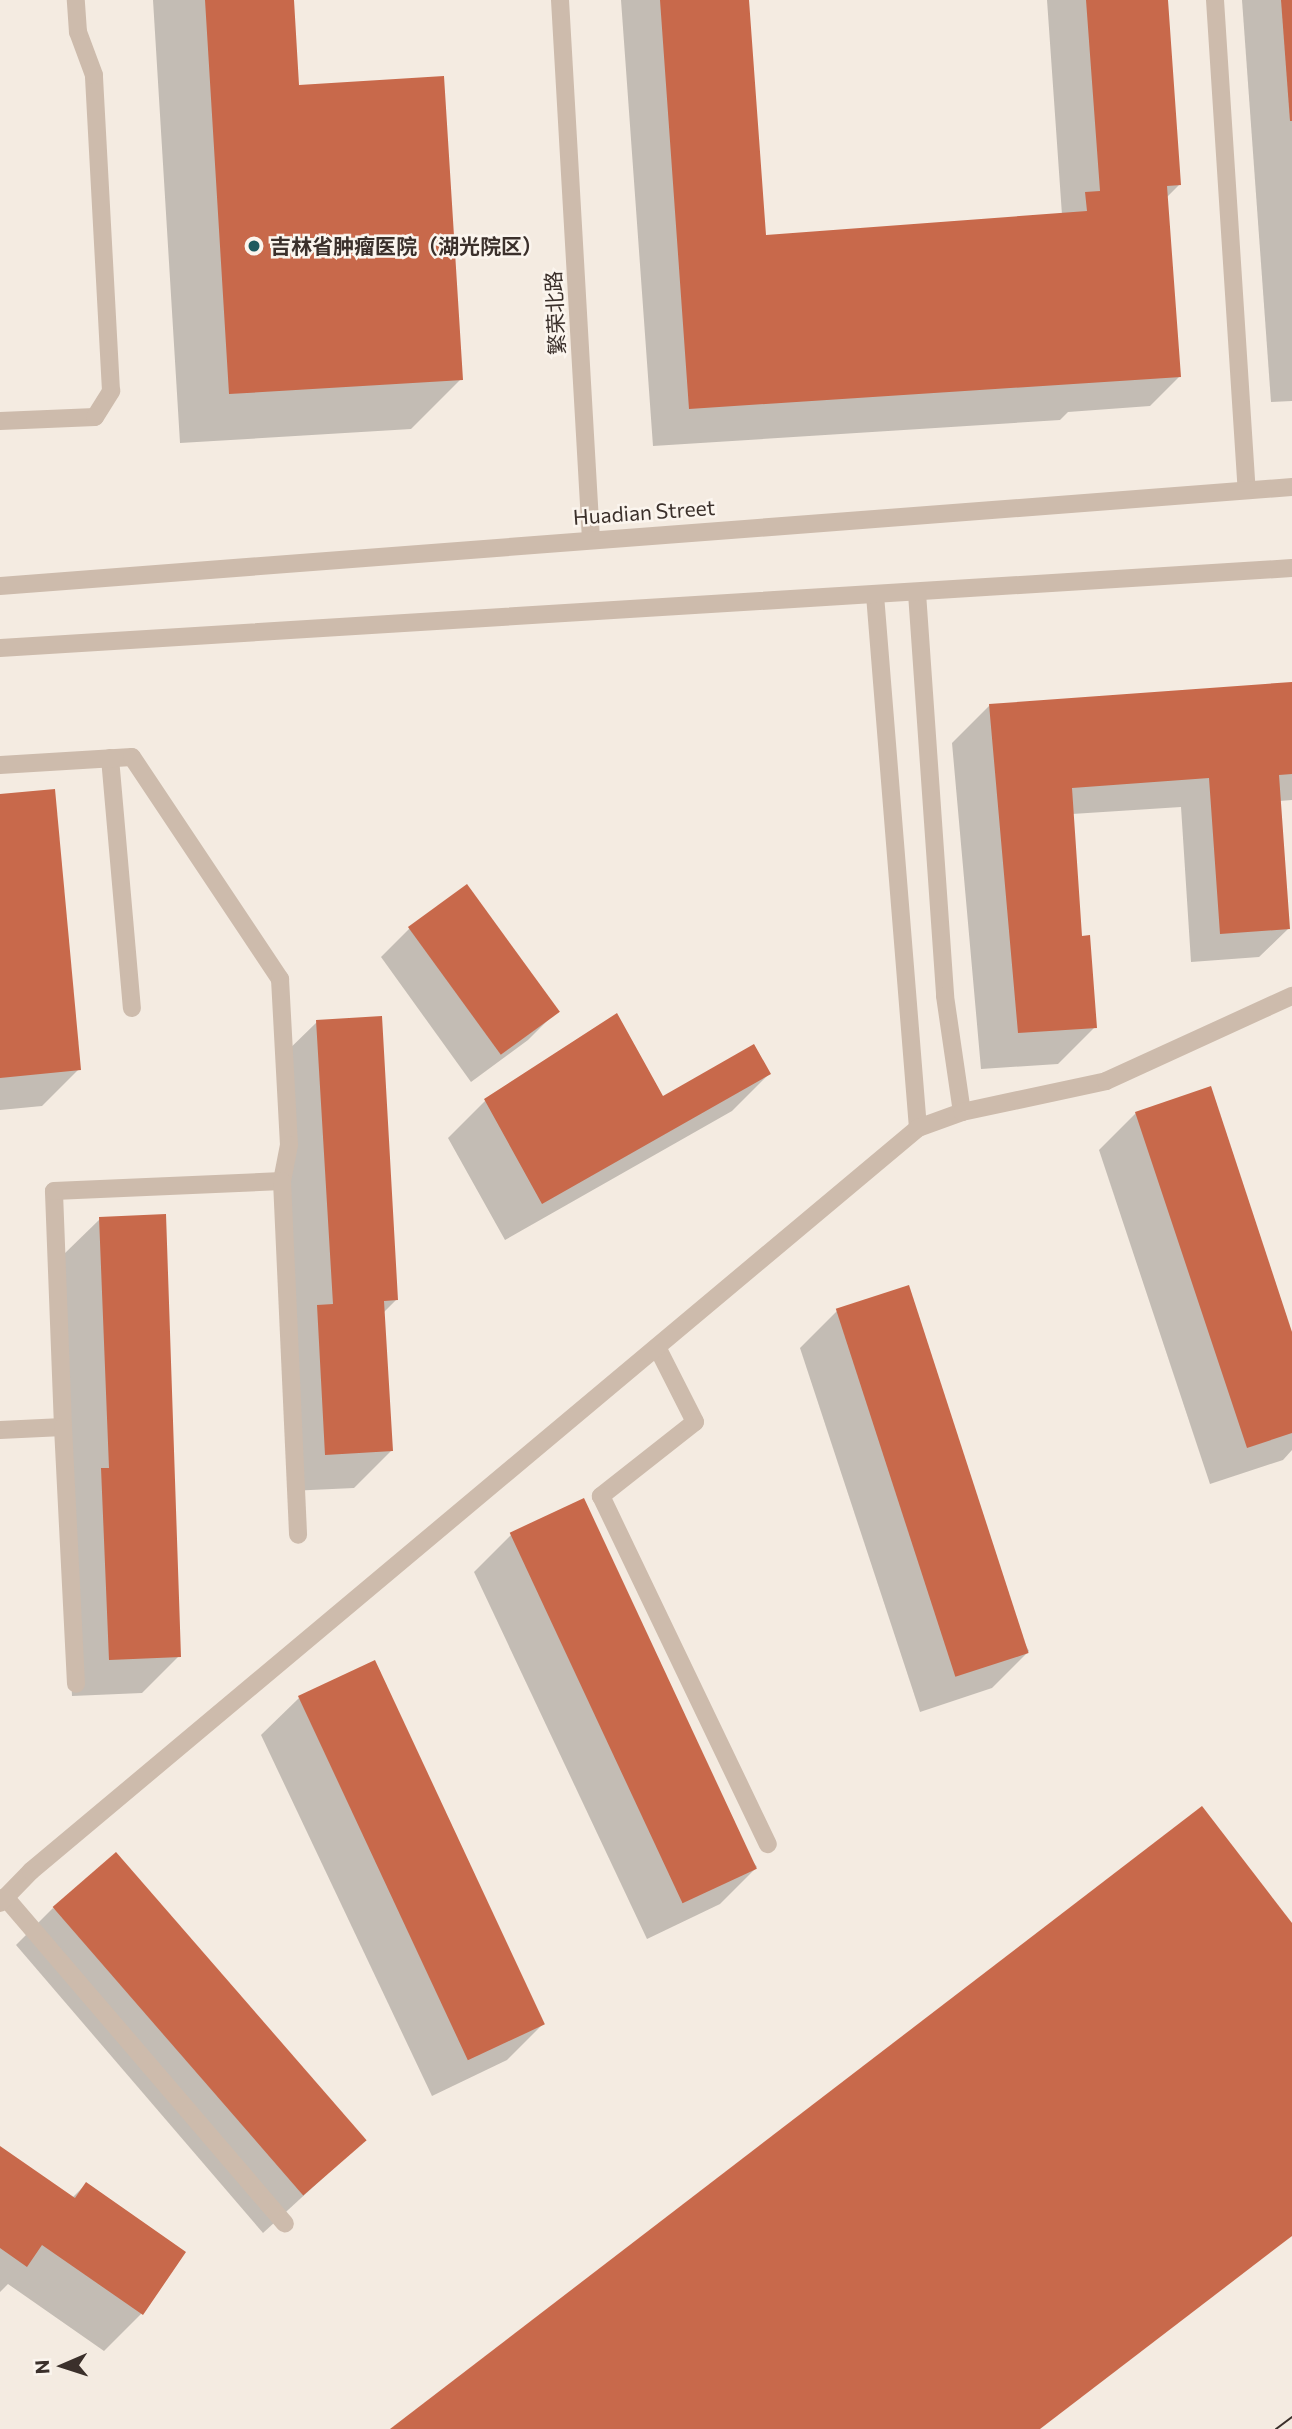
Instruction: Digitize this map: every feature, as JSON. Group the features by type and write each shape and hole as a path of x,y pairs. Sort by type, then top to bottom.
{"street":[{"path":"0,421 95,417 111,391 94,75 78,32 76,0"},
{"name":"繁荣北路","path":"560,0 590,539"},
{"path":"1214,0 1248,490"},
{"name":"Huadian Street","path":"0,586 1292,487"},
{"path":"0,648 1292,568"},
{"path":"917,593 944,996 962,1112"},
{"path":"875,595 918,1128"},
{"path":"0,765 132,757 280,979 289,1145 282,1181 298,1535"},
{"path":"110,758 132,1008"},
{"path":"285,2224 3,1900 918,1128 962,1112 1106,1081 1292,996"},
{"path":"76,1684 54,1191 282,1181"},
{"path":"657,1347 695,1422 601,1496 768,1844"},
{"path":"0,1430 63,1427"}],"building":[{"path":"205,0 294,0 299,85 444,76 463,380 229,394"},
{"path":"660,0 749,0 766,235 1087,211 1085,192 1100,191 1086,0 1168,0 1181,185 1167,186 1181,377 689,409"},
{"path":"1281,0 1292,0 1292,121 1290,121"},
{"path":"1292,682 1292,774 1279,775 1290,929 1220,934 1209,778 1072,788 1082,936 1090,935 1097,1028 1018,1033 989,704"},
{"path":"55,789 81,1070 0,1078 0,794"},
{"path":"467,884 560,1012 501,1055 408,927"},
{"path":"617,1013 663,1096 754,1044 771,1074 542,1204 484,1099"},
{"path":"382,1016 398,1300 384,1301 393,1451 325,1455 317,1305 333,1304 316,1020"},
{"path":"1211,1086 1292,1332 1292,1433 1247,1448 1135,1112"},
{"path":"166,1214 181,1657 109,1660 101,1468 109,1468 99,1217"},
{"path":"909,1285 1029,1653 955,1677 836,1309"},
{"path":"584,1498 757,1869 683,1903 510,1533"},
{"path":"375,1660 545,2024 468,2060 298,1696"},
{"path":"1202,1806 1292,1923 1292,2236 1040,2429 390,2429"},
{"path":"116,1852 367,2140 303,2195 53,1907"},
{"path":"0,2146 75,2198 86,2182 186,2252 143,2315 42,2245 27,2267 0,2248"}],"tram line":[{"path":"1276,2429 1292,2417"}],"place":[{"name":"吉林省肿瘤医院（湖光院区）","path":"254,246"}]}
